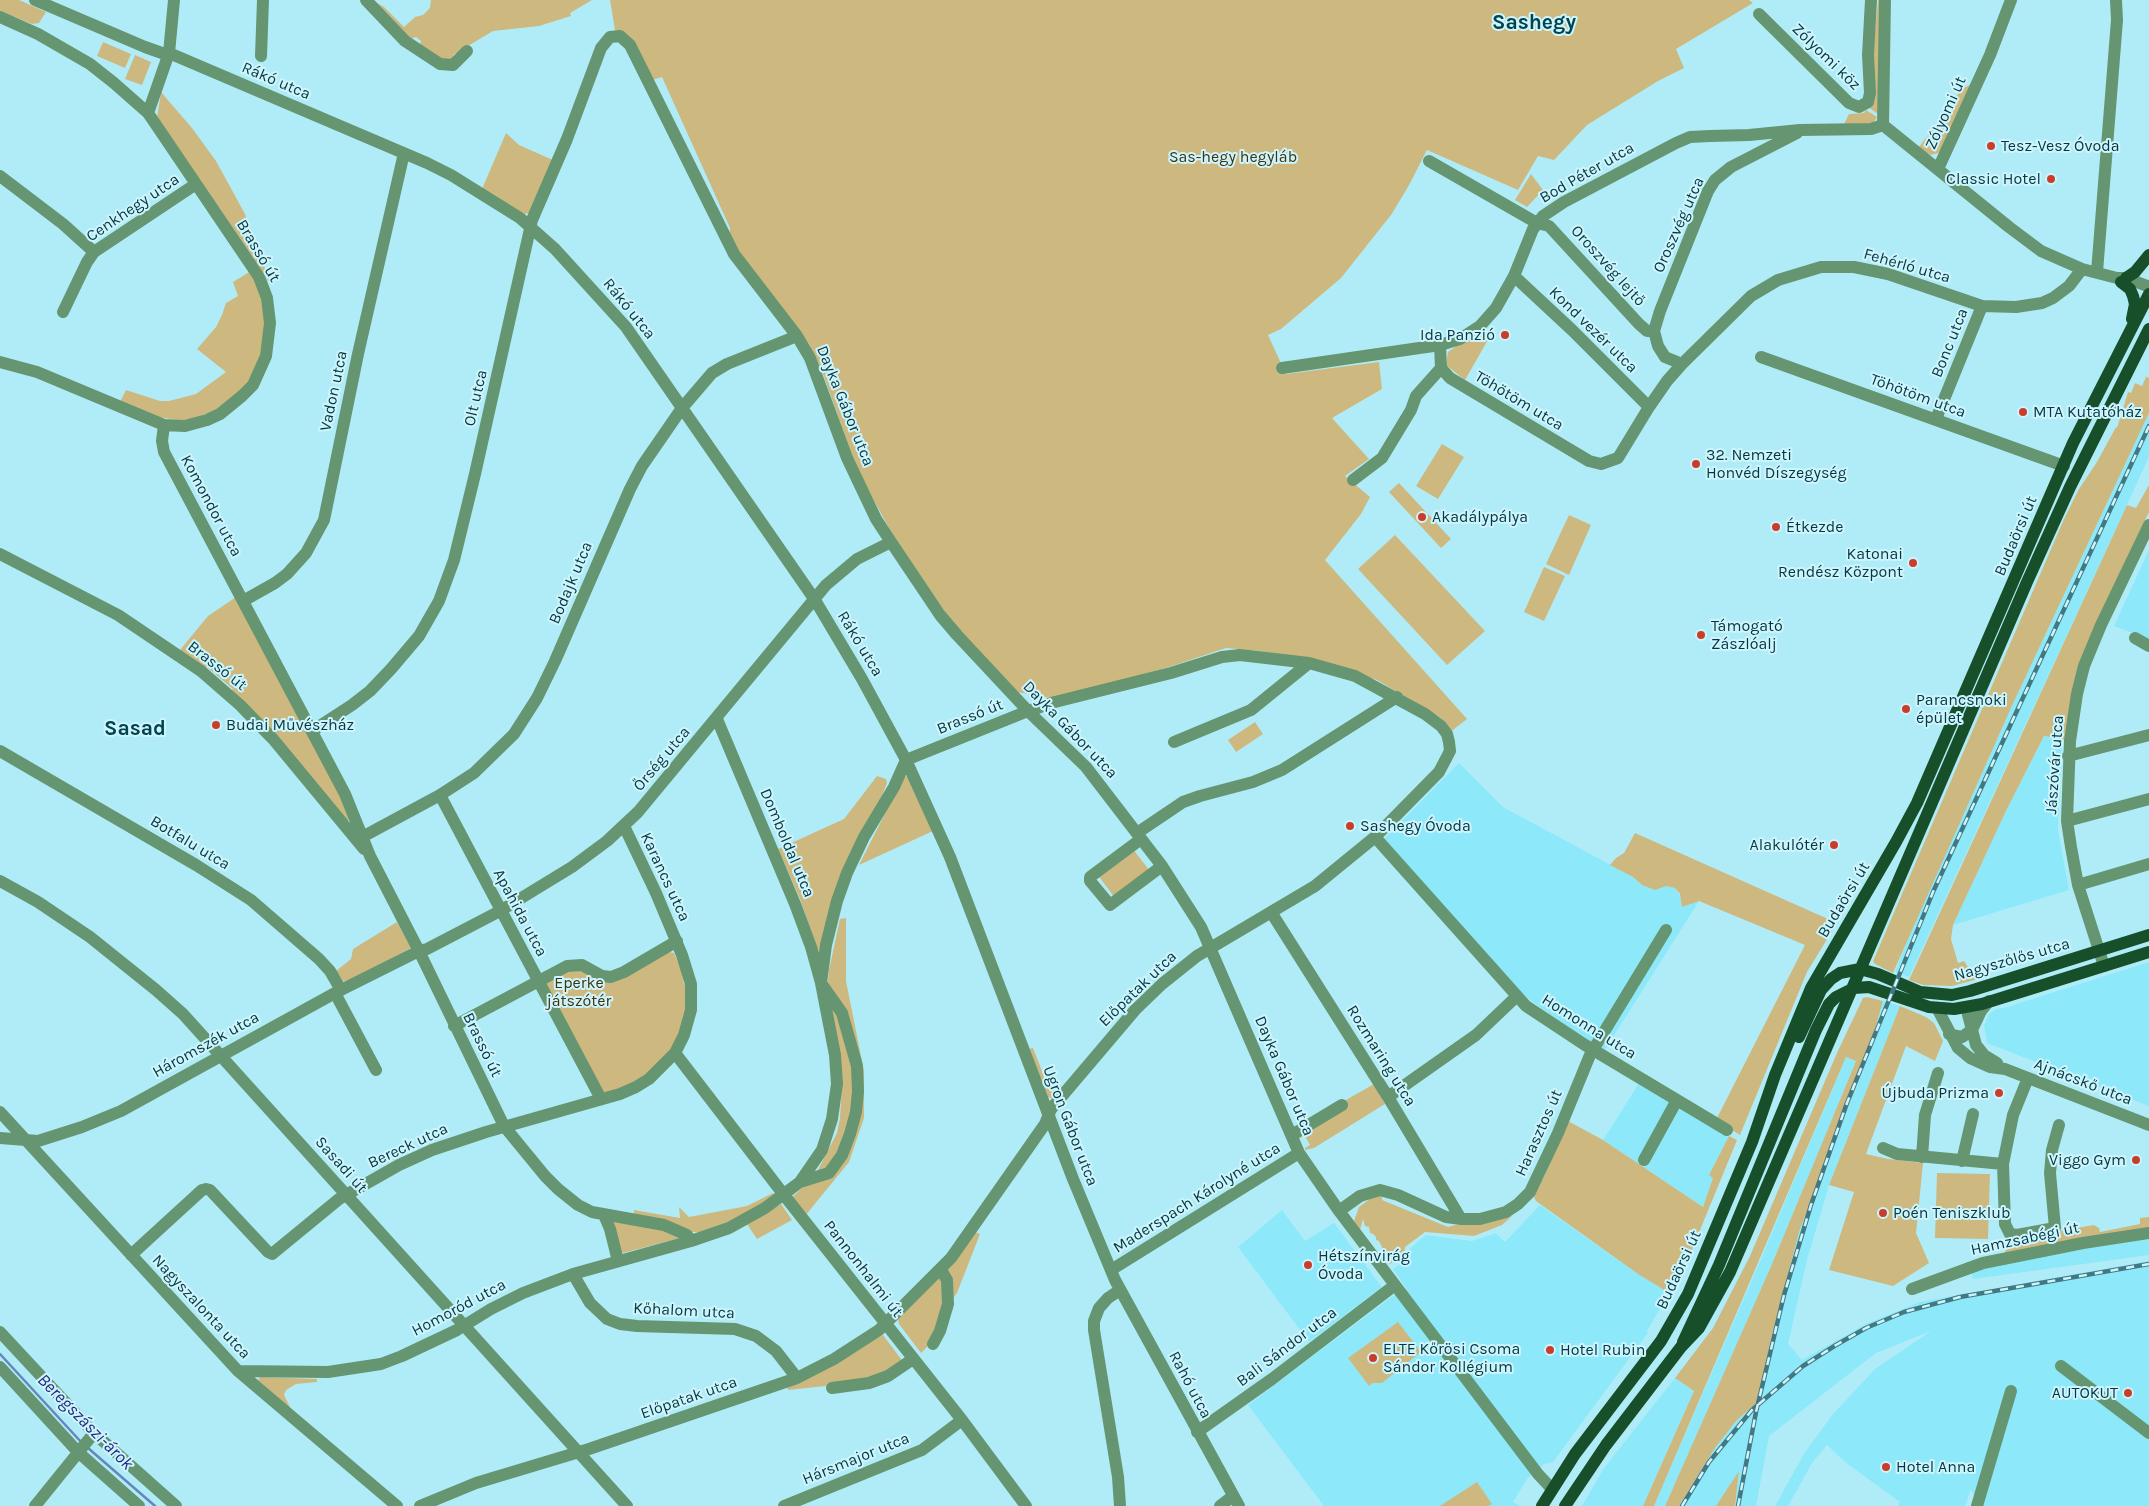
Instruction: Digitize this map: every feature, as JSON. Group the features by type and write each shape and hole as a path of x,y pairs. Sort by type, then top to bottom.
{"main road":[{"path":"2130,329 2135,304 2130,289 2122,280 2135,272 2149,255"},
{"name":"Budaörsi út","path":"1542,1506 1586,1438 1661,1341 1675,1319 1703,1261 1762,1116 1775,1075 1811,988 1917,803 2073,443 2148,291"},
{"name":"Budaörsi út","path":"1565,1506 1590,1466 1681,1347 1699,1328 1730,1272 2049,534 2149,328"},
{"name":"Nagyszőlős utca","path":"1762,1116 1821,990 1831,979 1840,973 1860,970 1878,974 1920,992 1961,994 2149,936"},
{"name":"Nagyszőlős utca","path":"1823,1014 1836,997 1854,988 1861,987 1879,989 1937,1008 1954,1009 1966,1007 2149,952"},
{"path":"1942,994 1966,1007"},
{"name":"Budaörsi út","path":"1681,1347 1719,1265 1823,1014"}],"street":[{"path":"35,0 145,47 169,54"},
{"path":"148,114 169,54 174,0"},
{"path":"262,56 263,0"},
{"path":"366,0 405,42 440,64 453,65 467,52"},
{"name":"Zólyomi köz","path":"1759,14 1853,105 1863,106 1868,102 1870,93 1868,55 1871,0"},
{"path":"1884,125 1885,0"},
{"name":"Zólyomi út","path":"1884,125 1938,169 1990,54 2011,0"},
{"path":"2097,272 2117,20 2116,0"},
{"name":"Brassó út","path":"0,17 38,34 90,64 148,114 264,286 270,311 269,341 261,371 253,385 220,414 195,424 164,425 37,372 0,362"},
{"name":"Olt utca","path":"312,731 370,691 405,653 430,618 448,580 475,474 532,220 567,138 601,48 605,41 616,36"},
{"name":"Dayka Gábor utca","path":"616,36 626,40 630,45 734,254 797,336 810,358 854,475 890,542 940,615 1028,711 1086,767 1162,866 1195,916 1210,947 1299,1153 1339,1211 1395,1286 1538,1474 1552,1489"},
{"name":"Rákó utca","path":"169,54 404,153 451,176 520,218 556,248 626,327 815,600 862,679 906,760"},
{"name":"Bod Péter utca","path":"1282,368 1440,344 1460,339 1480,326 1496,308 1514,276 1537,223 1550,210 1658,150 1690,138 1800,130 1871,129 1884,125"},
{"name":"Oroszvég utca","path":"1654,332 1684,249 1708,191 1715,180 1731,167 1791,137 1800,130"},
{"name":"Vadon utca","path":"243,601 275,584 287,574 306,553 324,520 358,354 404,153"},
{"name":"Oroszvég lejtő","path":"1430,161 1537,223 1548,226 1638,324 1647,331 1654,332"},
{"path":"1938,169 2041,251 2082,269 2122,280 2148,291"},
{"path":"0,176 64,224 94,252"},
{"name":"Cenkhegy utca","path":"63,312 87,262 94,252 196,184"},
{"name":"Fehérló utca","path":"1682,364 1738,308 1764,287 1802,271 1821,267 1854,267 1872,270 1982,306 2016,308 2042,303 2069,286 2082,269"},
{"name":"Kond vezér utca","path":"1514,276 1572,330 1648,407"},
{"name":"Bonc utca","path":"1936,419 1982,306"},
{"path":"1654,332 1658,346 1665,357 1682,364"},
{"name":"Bodajk utca","path":"364,836 440,795 474,773 514,734 555,661 630,489 642,466 682,408 712,373 727,364 797,336"},
{"path":"1353,480 1382,458 1411,410 1416,396 1441,368 1440,344"},
{"name":"Töhötöm utca","path":"1761,357 2064,466"},
{"name":"Töhötöm utca","path":"1441,368 1453,380 1589,461 1601,464 1618,458 1648,407 1682,364"},
{"name":"Komondor utca","path":"164,425 162,441 164,452 243,601"},
{"name":"Jászóvár utca","path":"2104,966 2078,885 2067,821 2068,756 2077,694 2084,666 2113,599 2149,525"},
{"name":"Őrség utca","path":"419,951 427,949 500,910 572,867 607,841 624,826 717,719 826,585 850,565 890,542"},
{"name":"Brassó út","path":"0,554 118,615 201,671 240,705 273,739 370,856"},
{"name":"Brassó út","path":"243,601 345,794 364,836 370,856 419,951 504,1126 558,1189 578,1205 592,1212 604,1215 664,1225 687,1236 691,1241"},
{"path":"2135,638 2149,646"},
{"name":"Brassó út","path":"906,760 1028,711 1107,688 1171,673 1222,657 1254,656 1309,663 1355,676 1397,697 1425,714 1441,726 1447,734 1450,751 1440,772"},
{"path":"1174,742 1251,710 1309,663"},
{"path":"1162,866 1110,905 1090,880 1090,877 1183,802 1253,782 1282,770 1397,697"},
{"name":"Domboldal utca","path":"717,719 795,904 811,947 821,983"},
{"path":"2068,756 2149,734"},
{"name":"Botfalu utca","path":"0,751 196,865 250,900 319,958 330,971 338,992 376,1070"},
{"path":"691,1241 729,1228 749,1218 784,1195 800,1182 822,1150 836,1100 837,1071 821,983 826,945 841,887 864,837 894,787 906,760"},
{"name":"Ugron Gábor utca","path":"906,760 950,857 1049,1115 1120,1290"},
{"name":"Előpatak utca","path":"420,1506 467,1486 797,1378 834,1359 879,1330 941,1270 973,1228 1045,1124 1051,1109 1135,1010 1162,984 1210,947 1315,886 1375,837 1440,772"},
{"name":"Apahida utca","path":"440,795 601,1099"},
{"path":"2067,821 2149,799"},
{"name":"Karancs utca","path":"624,826 656,893 689,973 692,998 689,1022 675,1053"},
{"name":"Homonna utca","path":"1375,837 1517,996 1541,1018 1728,1130"},
{"path":"2078,885 2149,864"},
{"name":"Sasadi út","path":"0,881 69,922 123,963 183,1014 466,1325 627,1506"},
{"name":"Rozmaring utca","path":"1271,912 1388,1097 1461,1219"},
{"name":"Harasztos út","path":"1339,1211 1360,1196 1380,1190 1398,1195 1446,1217 1480,1219 1506,1212 1530,1192 1558,1133 1593,1050 1666,930"},
{"path":"454,1026 567,966 577,964 587,967 602,976 611,977 677,941"},
{"name":"Háromszék utca","path":"0,1138 27,1141 46,1139 102,1120 338,992 419,951"},
{"path":"800,1182 829,1173 842,1154 850,1134 856,1105 857,1066 847,1029 842,1013 821,983"},
{"path":"1388,1097 1476,1035 1517,996"},
{"path":"1950,1034 1962,1037 1972,1030 1981,1011 1989,1001"},
{"name":"Ajnácskő utca","path":"1966,1007 1979,1051 2005,1069 2149,1125"},
{"name":"Ajnácskő utca","path":"1937,1008 1958,1048 1970,1058 1990,1067 2005,1069"},
{"name":"Bereck utca","path":"131,1255 202,1190 210,1190 272,1254 346,1194 399,1165 432,1150 504,1126 601,1099 636,1087 656,1072 675,1053"},
{"name":"Pannonhalmi út","path":"675,1053 784,1195 962,1420 1022,1505"},
{"path":"1922,1157 1925,1115 1938,1073"},
{"path":"2028,1078 2013,1115 2003,1164 2003,1202 2007,1231 2010,1234 2056,1228 2050,1173 2052,1150 2059,1126"},
{"path":"1644,1160 1676,1100"},
{"name":"Maderspach Károlyné utca","path":"1292,1135 1342,1105"},
{"name":"Nagyszalonta utca","path":"0,1112 238,1371 398,1506"},
{"path":"1962,1161 1973,1114"},
{"path":"1884,1148 1897,1154 2003,1164"},
{"name":"Maderspach Károlyné utca","path":"1111,1270 1299,1153"},
{"path":"604,1215 610,1229 618,1260"},
{"name":"Hamzsabégi út","path":"1912,1289 1983,1262 2083,1243 2149,1233"},
{"name":"Homoród utca","path":"238,1371 308,1373 363,1368 402,1356 466,1325 508,1299 573,1274 691,1241"},
{"path":"933,1344 940,1331 948,1304 947,1280 941,1270"},
{"name":"Kőhalom utca","path":"573,1274 590,1303 607,1319 620,1324 637,1326 735,1329 756,1336 776,1351 797,1378"},
{"name":"Bali Sándor utca","path":"1197,1432 1272,1379 1395,1286"},
{"path":"1120,1290 1108,1298 1099,1308 1094,1321 1094,1330 1118,1477 1120,1506"},
{"name":"Rahó utca","path":"1120,1290 1236,1501 1220,1506"},
{"path":"0,1332 6,1363 85,1443 139,1506"},
{"path":"832,1388 869,1383 888,1376 913,1359"},
{"path":"6,1363 85,1443 176,1506"},
{"path":"2061,1366 2149,1433"},
{"path":"1977,1506 2011,1391"},
{"name":"Hársmajor utca","path":"784,1506 922,1450 962,1420"},
{"path":"35,1506 85,1443"}],"shaded area":[{"path":"2149,413 2149,457 1909,977 1895,972 1915,921 2011,708"},
{"path":"2149,550 2149,639 2114,626"},
{"path":"2044,736 2062,741 2058,830 2069,890 1953,925 2006,811"},
{"path":"1459,763 1503,807 1633,877 1642,885 1675,888 1683,901 1699,901 1603,1053 1526,997 1384,842 1385,838"},
{"path":"2149,962 2149,1106 1987,1043 1984,1026 1989,1014 1996,1009"},
{"path":"1883,1001 1900,1006 1829,1185 1807,1260 1788,1344 1802,1360 1866,1324 1920,1302 2149,1261 2149,1506 1979,1506 1971,1489 1965,1506 1898,1506 1900,1502 1845,1462 1827,1445 1812,1463 1788,1506 1775,1506 1805,1452 1833,1414 1875,1369 1931,1331 1876,1353 1769,1436 1756,1506 1735,1506 1739,1472 1716,1506 1679,1506 1715,1448 1737,1420 1757,1403 1771,1339 1800,1229 1865,1064"},
{"path":"1846,1057 1856,1061 1772,1264 1665,1506 1654,1506 1761,1259"},
{"path":"1643,1077 1729,1136 1709,1175 1714,1178 1703,1207 1603,1140"},
{"path":"1540,1205 1638,1274 1669,1293 1647,1331 1648,1333 1553,1462 1544,1464 1527,1479 1513,1502 1520,1506 1324,1506 1248,1405 1406,1288 1393,1269 1411,1256 1407,1251 1426,1235 1472,1241 1496,1233 1505,1242"},
{"name":"Hétszínvirág Óvoda","path":"1282,1210 1305,1241 1334,1223 1382,1287 1309,1342 1238,1247"},
{"path":"2149,1237 2149,1255 1973,1279 1971,1273 1996,1265"},
{"path":"1675,1378 1694,1391 1643,1506 1582,1506 1604,1468"}],"green space":[{"path":"0,0 19,0 46,12 39,23 32,24 0,11"},
{"path":"431,0 592,0 570,13 571,16 539,26 493,31 453,55 456,59 441,62 419,48 421,41 416,37 410,39 374,1 384,7 404,27 415,17 423,15 430,8"},
{"name":"Sas-hegy hegyláb","path":"610,0 1749,0 1753,3 1676,49 1684,68 1658,81 1587,125 1554,160 1538,156 1518,190 1427,150 1391,215 1341,278 1281,329 1268,335 1286,374 1379,362 1382,389 1332,418 1369,459 1345,476 1370,497 1361,514 1325,560 1467,719 1449,733 1441,718 1377,680 1318,660 1259,651 1226,648 1166,668 1055,699 1017,692 959,632 899,546 857,470 822,371 810,346 730,239 730,228 662,77 652,80 616,36"},
{"path":"1878,0 1882,0 1878,114 1868,107"},
{"path":"103,42 131,54 125,68 97,56"},
{"path":"135,55 151,62 142,85 125,79"},
{"path":"1970,85 1944,149 1931,155 1923,152 1919,147 1951,110 1960,89"},
{"path":"161,92 192,128 216,161 245,214 271,285 157,118"},
{"path":"1866,110 1877,117 1874,122 1843,126 1849,114 1864,113"},
{"path":"506,133 519,145 555,161 530,213 524,214 482,189"},
{"path":"1531,174 1543,190 1527,207 1515,200"},
{"path":"251,271 258,285 265,316 263,351 252,379 222,408 186,421 157,417 120,402 126,390 160,401 169,401 196,394 226,372 197,349 216,327 226,303 238,296 233,282"},
{"path":"1481,329 1489,338 1465,380 1446,365 1448,352"},
{"path":"2140,374 2149,378 2149,413 2011,708 1893,973 1875,964 1873,961 2064,519 2079,489 2117,428 2128,392 2131,393 2135,383 2142,386 2146,377"},
{"path":"1442,444 1464,457 1438,499 1416,486"},
{"name":"Akadálypálya","path":"1399,483 1451,539 1441,548 1389,492"},
{"path":"2149,485 2149,512 2129,554 2065,740 2044,736 2006,811 1953,925 1951,939 1958,963 1964,961 1970,970 1980,973 1988,972 1988,974 1986,977 1952,986 1923,985 1909,980 2127,505 2136,508"},
{"path":"1569,515 1591,525 1569,575 1546,564"},
{"path":"1395,535 1485,631 1447,665 1358,569"},
{"path":"1544,567 1565,576 1544,621 1524,612"},
{"path":"236,597 345,804 350,820 347,820 230,691 233,689 207,667 204,670 180,650 208,616"},
{"path":"1255,722 1263,734 1236,752 1228,740"},
{"path":"877,776 886,779 887,783 819,955 800,899 778,849 844,819"},
{"path":"904,776 910,777 933,831 859,865"},
{"path":"1635,833 1837,923 1807,972 1740,1135 1716,1120 1805,945 1699,901 1682,907 1680,894 1675,888 1666,886 1655,890 1642,885 1633,877 1610,865 1624,853"},
{"path":"1132,848 1150,871 1115,898 1097,874"},
{"path":"846,918 846,981 864,1071 864,1118 849,1162 805,1216 791,1198 811,1180 818,1170 837,1133 840,1118 842,1084 827,990 829,970 840,919"},
{"path":"397,922 411,948 349,982 343,981 336,971 351,959 353,949"},
{"name":"Eperke játszótér","path":"669,952 674,953 681,969 684,984 688,984 688,1007 674,1046 649,1072 633,1084 604,1093 546,983 574,968 601,979"},
{"path":"1867,997 1883,1001 1865,1064 1800,1229 1771,1339 1757,1403 1737,1420 1715,1448 1679,1506 1665,1506 1772,1264 1856,1061 1846,1057 1654,1506 1643,1506 1694,1391 1675,1378 1713,1328 1750,1256 1837,1053 1863,998"},
{"name":"Poén Teniszklub","path":"1900,1006 1926,1017 1934,1023 1943,1041 1935,1061 1906,1046 1866,1154 1888,1159 1923,1163 1916,1233 1929,1263 1893,1286 1829,1270 1854,1192 1829,1185"},
{"path":"1033,1048 1047,1084 1061,1086 1053,1099 1048,1097 1029,1049"},
{"path":"1374,1084 1385,1104 1314,1148 1305,1150 1310,1145 1305,1136 1299,1138 1299,1135 1339,1104"},
{"path":"1568,1121 1603,1140 1703,1207 1713,1178 1709,1175 1729,1136 1737,1140 1691,1252 1669,1293 1638,1274 1536,1201 1535,1193 1545,1175"},
{"path":"1937,1173 1990,1174 1988,1239 1935,1238"},
{"path":"773,1193 776,1197 746,1216 700,1232 690,1232 633,1216 634,1210 680,1218 679,1207 689,1217 747,1206"},
{"path":"1374,1196 1382,1196 1382,1200 1448,1227 1455,1225 1480,1225 1512,1216 1502,1225 1474,1236 1425,1232 1405,1247 1404,1254 1390,1264 1387,1260 1388,1254 1379,1241 1376,1240 1376,1237 1370,1233 1369,1227 1365,1226 1363,1219 1360,1230 1354,1221 1359,1207"},
{"path":"781,1204 792,1220 757,1239 747,1224"},
{"path":"2149,1217 2149,1229 2006,1255 2005,1251 2008,1248 2007,1237 2015,1239 2094,1225 2099,1228 2100,1232 2140,1224 2140,1218"},
{"path":"614,1220 675,1233 680,1238 623,1253 620,1250 612,1223"},
{"path":"975,1232 980,1234 957,1293 943,1311 932,1342 921,1353 899,1324 898,1319"},
{"path":"1398,1322 1421,1352 1382,1383 1372,1383 1369,1386 1348,1358"},
{"path":"883,1335 904,1363 863,1382 788,1390 787,1386"},
{"path":"260,1377 317,1379 317,1382 296,1384 286,1390 284,1395 290,1407 289,1409 258,1380"},
{"path":"1739,1471 1735,1506 1716,1506 1729,1486"},
{"path":"1477,1482 1492,1504 1488,1506 1440,1506"}],"waterway":[{"name":"Beregszászi-árok","path":"0,1354 82,1443"},
{"name":"Beregszászi-árok","path":"88,1448 155,1506"}],"railway":[{"path":"1738,1506 1756,1412 1784,1295 1811,1205 1847,1103 1933,892 2149,426"},
{"path":"1682,1506 1709,1462 1752,1410 1803,1366 1866,1328 1904,1312 1960,1297 2149,1264"}],"place":[{"name":"Tesz-Vesz Óvoda","path":"1991,146"},
{"name":"Classic Hotel","path":"2051,179"},
{"name":"Ida Panzió","path":"1505,335"},
{"name":"MTA Kutatóház","path":"2023,412"},
{"name":"32. Nemzeti Honvéd Díszegység","path":"1696,464"},
{"name":"Akadálypálya","path":"1422,517"},
{"name":"Étkezde","path":"1776,527"},
{"name":"Katonai Rendész Központ","path":"1913,563"},
{"name":"Támogató Zászlóalj","path":"1701,635"},
{"name":"Parancsnoki épület","path":"1906,709"},
{"name":"Budai Művészház","path":"216,725"},
{"name":"Sashegy Óvoda","path":"1350,826"},
{"name":"Alakulótér","path":"1834,845"},
{"name":"Újbuda Prizma","path":"1999,1093"},
{"name":"Viggo Gym","path":"2136,1160"},
{"name":"Poén Teniszklub","path":"1883,1213"},
{"name":"Hétszínvirág Óvoda","path":"1308,1265"},
{"name":"Hotel Rubin","path":"1550,1350"},
{"name":"ELTE Kőrösi Csoma Sándor Kollégium","path":"1373,1358"},
{"name":"AUTOKUT","path":"2128,1393"},
{"name":"Hotel Anna","path":"1886,1467"}],"district":[{"name":"Sashegy","path":"1534,23"},
{"name":"Sasad","path":"135,729"}]}
